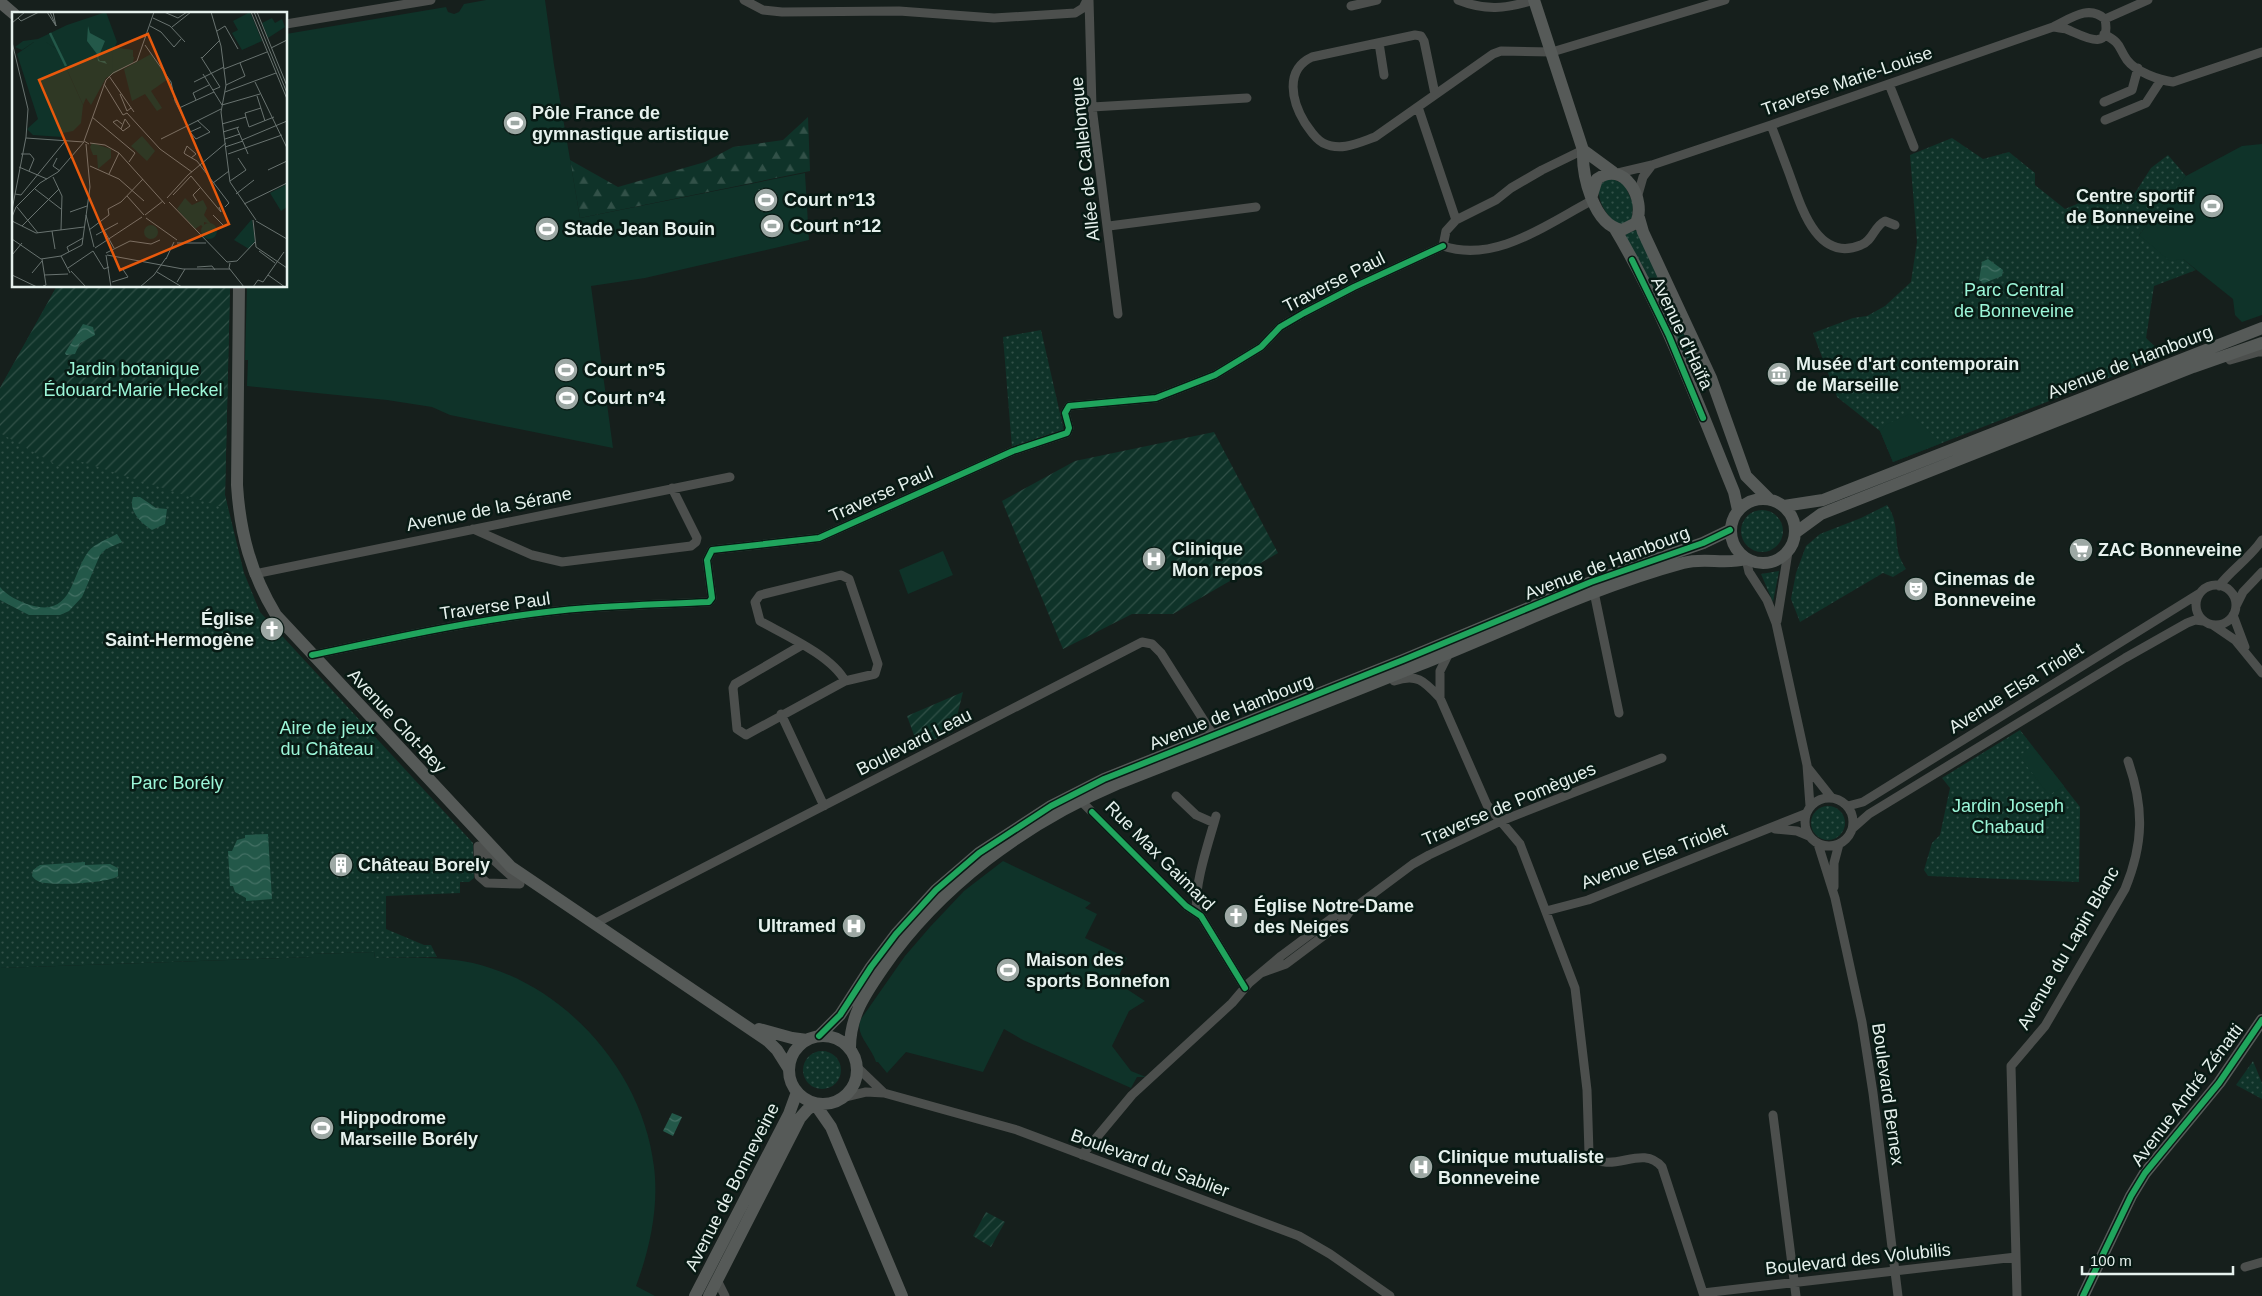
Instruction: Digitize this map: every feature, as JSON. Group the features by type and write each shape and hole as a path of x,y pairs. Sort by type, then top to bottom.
{"street":[{"path":"288,24 431,0"},
{"path":"744,0 763,10 782,12 880,11 994,18 1075,13 1083,8 1088,0"},
{"path":"879,0 880,11"},
{"name":"Allée de Callelongue","path":"1088,0 1092,107 1109,226 1118,314"},
{"path":"1351,6 1377,0"},
{"path":"1458,0 1484,9 1520,5 1534,0 1583,150 1583,162 1593,197 1604,221 1615,229 1622,230 1631,227 1639,218 1637,198 1643,177 1652,165"},
{"path":"1435,94 1424,41 1420,36 1415,35 1312,57 1303,61 1296,70 1293,84 1293,98 1299,113 1312,134 1322,143 1344,147 1375,137 1493,54 1501,51 1552,52 1725,0"},
{"path":"2054,27 2067,29 2091,40 2100,39 2104,34 2105,19 2148,0"},
{"path":"0,2 12,12"},
{"name":"Traverse Marie-Louise","path":"1616,173 1652,165 1771,125 2054,27 2083,13 2092,12 2105,19"},
{"path":"2104,34 2118,42 2128,61 2138,68 2161,80 2173,82 2262,52"},
{"path":"1379,43 1384,75"},
{"path":"2104,102 2132,90 2138,68"},
{"path":"2105,120 2146,103 2161,80"},
{"path":"1890,84 1914,147"},
{"path":"1092,107 1247,98"},
{"path":"1418,107 1456,220"},
{"path":"1771,125 1809,224 1819,236 1828,243 1843,248 1851,247 1867,242 1880,223 1885,221 1895,225"},
{"path":"1583,150 1626,179 1637,198"},
{"path":"1583,150 1542,170 1510,188 1496,200 1456,220 1446,231 1443,246 1471,251 1508,245 1593,197 1597,179 1616,173"},
{"path":"1109,226 1256,207"},
{"name":"Avenue d'Haïfa","path":"1639,218 1643,232 1715,387 1746,476 1770,499"},
{"name":"Avenue d'Haïfa","path":"1615,229 1669,336 1734,492 1738,510"},
{"name":"Traverse Paul","path":"312,655 411,633 521,616 587,608 709,602 712,598 707,560 712,550 818,538 1013,451 1067,433 1069,428 1065,413 1069,406 1156,398 1215,375 1262,347 1280,327 1304,313 1354,287 1443,246"},
{"name":"Avenue Clot-Bey","path":"239,288 237,485 242,533 254,574 276,615 501,857 523,876 745,1024 777,1050 789,1070"},
{"name":"Avenue de Hambourg","path":"1784,506 1823,500 2262,328"},
{"name":"Avenue de Hambourg","path":"1795,533 1821,514 2193,367 2262,342"},
{"path":"2193,367 2207,368 2262,352"},
{"name":"Avenue d'Haïfa","path":"1694,395 1715,387"},
{"name":"Avenue de la Sérane","path":"254,574 672,488 730,478"},
{"path":"473,529 532,555 562,562 691,546 696,542 696,538 672,488"},
{"path":"1776,623 1788,552 1795,533 1794,523 1784,506 1770,499 1752,500 1738,510 1730,530 1734,547 1746,559 1755,563 1773,562 1788,552"},
{"name":"Avenue de Hambourg","path":"813,1038 840,1015 871,967 907,921 936,890 979,853 1026,820 1079,791 1213,735 1394,664 1591,582 1703,542 1730,530"},
{"path":"2219,586 2226,576 2256,550 2262,540"},
{"name":"Avenue de Hambourg","path":"850,1048 852,1022 864,998 887,962 930,911 967,876 998,852 1081,800 1449,653 1594,592 1685,562 1706,559 1735,562 1746,559"},
{"path":"1746,559 1749,572 1767,600 1776,623 1807,765 1808,810 1804,826 1809,836 1818,844 1825,846 1839,844 1845,840 1852,829 1852,813 1848,806 1837,798 1831,797 1816,801 1808,810"},
{"path":"2213,625 2222,624 2234,610 2243,592 2262,572"},
{"path":"802,645 735,684 733,688 737,729 740,732 746,735 781,714 845,681 875,674 878,664 849,579 841,575 760,595 755,602 760,621 802,645 840,671 845,681"},
{"path":"2251,658 2237,630 2230,591 2219,586 2207,587 2200,593 2196,601 2197,611 2203,621 2213,625 2234,640 2262,673"},
{"path":"1594,592 1619,713"},
{"name":"Avenue Elsa Triolet","path":"1848,806 1863,802 2200,593"},
{"name":"Avenue Elsa Triolet","path":"1852,829 1869,814 2125,658 2187,622 2203,621"},
{"name":"Boulevard Leau","path":"594,924 1142,642 1152,644 1161,653 1213,735"},
{"path":"1440,698 1440,670 1449,653"},
{"path":"1352,691 1375,689 1410,677 1427,684 1440,698 1487,805 1520,844 1575,988 1587,1090 1589,1153 1600,1162 1608,1164 1646,1156 1658,1162 1662,1167 1703,1294"},
{"path":"781,714 824,806"},
{"name":"Traverse de Pomègues","path":"1082,1155 1132,1095 1232,1003 1261,973 1286,964 1342,922 1350,910 1414,864 1500,821 1662,758"},
{"name":"Avenue du Lapin Blanc","path":"2017,1296 2011,1066 2045,1026 2126,889 2132,871 2141,826 2138,788 2128,761"},
{"path":"1807,765 1831,797"},
{"path":"1176,796 1196,815 1215,819 1195,903 1197,913"},
{"name":"Rue Max Gaimard","path":"1081,800 1186,906 1197,913 1245,988"},
{"name":"Avenue Elsa Triolet","path":"1546,911 1588,900 1772,828 1808,810"},
{"name":"Avenue Elsa Triolet","path":"1772,828 1797,831 1809,836"},
{"name":"Boulevard Bernex","path":"1818,844 1835,898 1862,1022 1874,1093 1898,1296"},
{"name":"Boulevard Bernex","path":"1835,898 1834,863 1839,844"},
{"path":"478,846 520,884 486,883 479,876 478,846"},
{"name":"Avenue André Zénatti","path":"2083,1296 2145,1172 2219,1083 2262,1020"},
{"name":"Avenue Clot-Bey","path":"745,1024 772,1034 813,1038"},
{"path":"831,1127 840,1100 855,1083 858,1068 857,1061 850,1048 837,1038 813,1038 794,1052 789,1070 792,1084 805,1100 815,1104 840,1100"},
{"name":"Boulevard du Sablier","path":"858,1068 884,1093"},
{"name":"Avenue de Bonneveine","path":"696,1296 789,1114 797,1092"},
{"name":"Boulevard du Sablier","path":"840,1100 866,1092 884,1093 1016,1130 1299,1236 1330,1254 1390,1296"},
{"path":"815,1104 831,1127 902,1296"},
{"name":"Avenue de Bonneveine","path":"709,1296 800,1118 815,1104"},
{"path":"1773,1115 1796,1296"},
{"name":"Boulevard des Volubilis","path":"1703,1294 2016,1257"},
{"path":"2245,1267 2262,1262"},
{"path":"717,1280 726,1296"}],"green space":[{"name":"Stade Jean Bouin","path":"486,0 545,0 580,218 805,173 809,240 645,278 591,286 613,448 450,415 432,407 387,400 247,386 248,360 245,360 247,288 288,288 288,34 446,7 448,12 454,14 459,12 464,4"},
{"path":"808,117 810,171 580,218 570,160 618,187 705,162 733,147 783,140"},
{"name":"Parc Central de Bonneveine","path":"1952,138 1983,159 2009,152 2035,173 2035,185 2065,209 2084,201 2089,205 2107,199 2113,204 2133,196 2151,168 2168,155 2186,176 2139,235 2183,259 2196,270 2154,286 2146,338 2165,356 1893,462 1880,431 1837,397 1813,333 1853,318 1867,316 1885,306 1911,282 1917,242 1910,155"},
{"name":"Centre sportif de Bonneveine","path":"2262,144 2262,315 2242,322 2235,315 2233,299 2183,259 2170,261 2139,235 2186,176 2242,146"},
{"path":"1610,178 1624,184 1633,203 1632,218 1625,224 1616,224 1605,211 1599,197 1599,185"},
{"path":"1636,230 1705,373 1691,378 1624,238 1626,234"},
{"name":"Parc Borély","path":"56,288 230,288 225,495 244,573 260,612 473,843 474,878 469,882 460,882 460,893 386,896 386,929 424,945 431,945 437,957 375,958 374,952 313,954 314,957 0,968 0,388"},
{"name":"Jardin botanique Édouard-Marie Heckel","path":"56,288 230,288 225,495 228,509 73,459 62,468 0,433 0,388"},
{"path":"1041,330 1064,431 1012,448 1003,337"},
{"path":"1910,414 1942,443 1893,462 1880,431 1887,424"},
{"path":"1214,432 1278,553 1173,614 1132,614 1063,649 1002,501 1075,461"},
{"path":"1887,505 1895,522 1899,553 1906,569 1893,577 1883,573 1800,622 1791,599 1796,573 1806,546 1820,534 1861,518"},
{"path":"1766,510 1774,513 1780,519 1783,531 1780,543 1774,549 1758,552 1750,549 1744,543 1741,527 1744,519 1750,513"},
{"path":"943,551 953,575 908,594 899,570"},
{"path":"1779,571 1773,602 1761,574"},
{"path":"963,692 953,732 918,746 907,716"},
{"name":"Jardin Joseph Chabaud","path":"2020,730 2080,807 2079,882 1928,876 1924,870 1932,843 1940,835 1950,788 1942,778"},
{"path":"2032,746 2064,786 2049,795 2019,756"},
{"path":"1828,806 1835,807 1840,811 1844,816 1844,830 1840,835 1835,839 1828,840 1821,839 1816,835 1812,830 1811,823 1812,816 1816,811 1821,807"},
{"name":"Maison des sports Bonnefon","path":"1003,861 1091,903 1085,908 1097,914 1085,938 1127,958 1116,982 1145,1001 1129,1011 1112,1046 1131,1071 1146,1077 1137,1077 1131,1088 1023,1040 1004,1029 983,1072 906,1052 887,1073 876,1062 861,1035 859,1024 861,1019 905,956 930,927 964,891"},
{"name":"Hippodrome Marseille Borély","path":"374,952 375,958 448,959 473,963 507,974 539,991 568,1012 594,1038 616,1067 634,1098 647,1132 654,1167 654,1212 649,1242 636,1286 655,1296 0,1296 0,968 313,957 313,954"},
{"path":"822,1051 836,1056 841,1070 836,1084 822,1089 808,1084 803,1070 808,1056"},
{"path":"2253,1061 2262,1083 2262,1099 2236,1085"},
{"path":"986,1212 1005,1222 991,1247 973,1236"}],"water":[{"path":"1988,259 2003,270 2002,276 1984,283 1979,280 1982,262"},
{"path":"83,324 93,327 95,335 80,343 75,354 66,355 65,353"},
{"path":"133,497 140,497 156,508 167,509 165,524 152,530 144,524 134,512 132,507"},
{"path":"117,534 122,542 106,549 100,555 82,597 69,611 60,615 29,615 0,600 0,587 9,595 26,604 44,607 55,605 63,600 69,592 82,561 88,552 98,544"},
{"path":"268,834 272,899 246,901 246,898 235,892 233,886 230,886 228,851 232,851 237,840 245,838 245,835"},
{"path":"85,862 85,865 110,864 118,868 118,876 93,882 56,884 40,882 32,876 33,870 40,865"},
{"path":"672,1113 682,1117 673,1136 663,1131"}],"cycle path":[{"path":"312,655 449,627 553,611 709,602 712,598 707,560 712,550 819,538 1013,451 1067,433 1069,428 1065,413 1069,406 1156,398 1215,375 1261,347 1280,327 1304,313 1354,287 1443,246"},
{"path":"1632,260 1669,336 1703,418"},
{"path":"819,1036 840,1015 871,967 896,934 936,890 979,853 1051,806 1104,779 1403,660 1591,582 1703,543 1730,530"},
{"path":"1092,812 1186,906 1201,916 1245,988"},
{"path":"2083,1296 2131,1196 2145,1173 2219,1083 2262,1020"}],"place":[{"name":"Pôle France de gymnastique artistique","path":"515,123"},
{"name":"Court n°13","path":"766,200"},
{"name":"Centre sportif de Bonneveine","path":"2212,206"},
{"name":"Court n°12","path":"772,226"},
{"name":"Stade Jean Bouin","path":"547,229"},
{"name":"Court n°5","path":"566,370"},
{"name":"Musée d'art contemporain de Marseille","path":"1779,374"},
{"name":"Court n°4","path":"567,398"},
{"name":"ZAC Bonneveine","path":"2081,550"},
{"name":"Clinique Mon repos","path":"1154,559"},
{"name":"Cinemas de Bonneveine","path":"1916,589"},
{"name":"Église Saint-Hermogène","path":"272,629"},
{"name":"Château Borely","path":"341,865"},
{"name":"Église Notre-Dame des Neiges","path":"1236,916"},
{"name":"Ultramed","path":"854,926"},
{"name":"Maison des sports Bonnefon","path":"1008,970"},
{"name":"Hippodrome Marseille Borély","path":"322,1128"},
{"name":"Clinique mutualiste Bonneveine","path":"1421,1167"}],"park label":[{"name":"Aire de jeux du Château","path":"327,738"}]}
